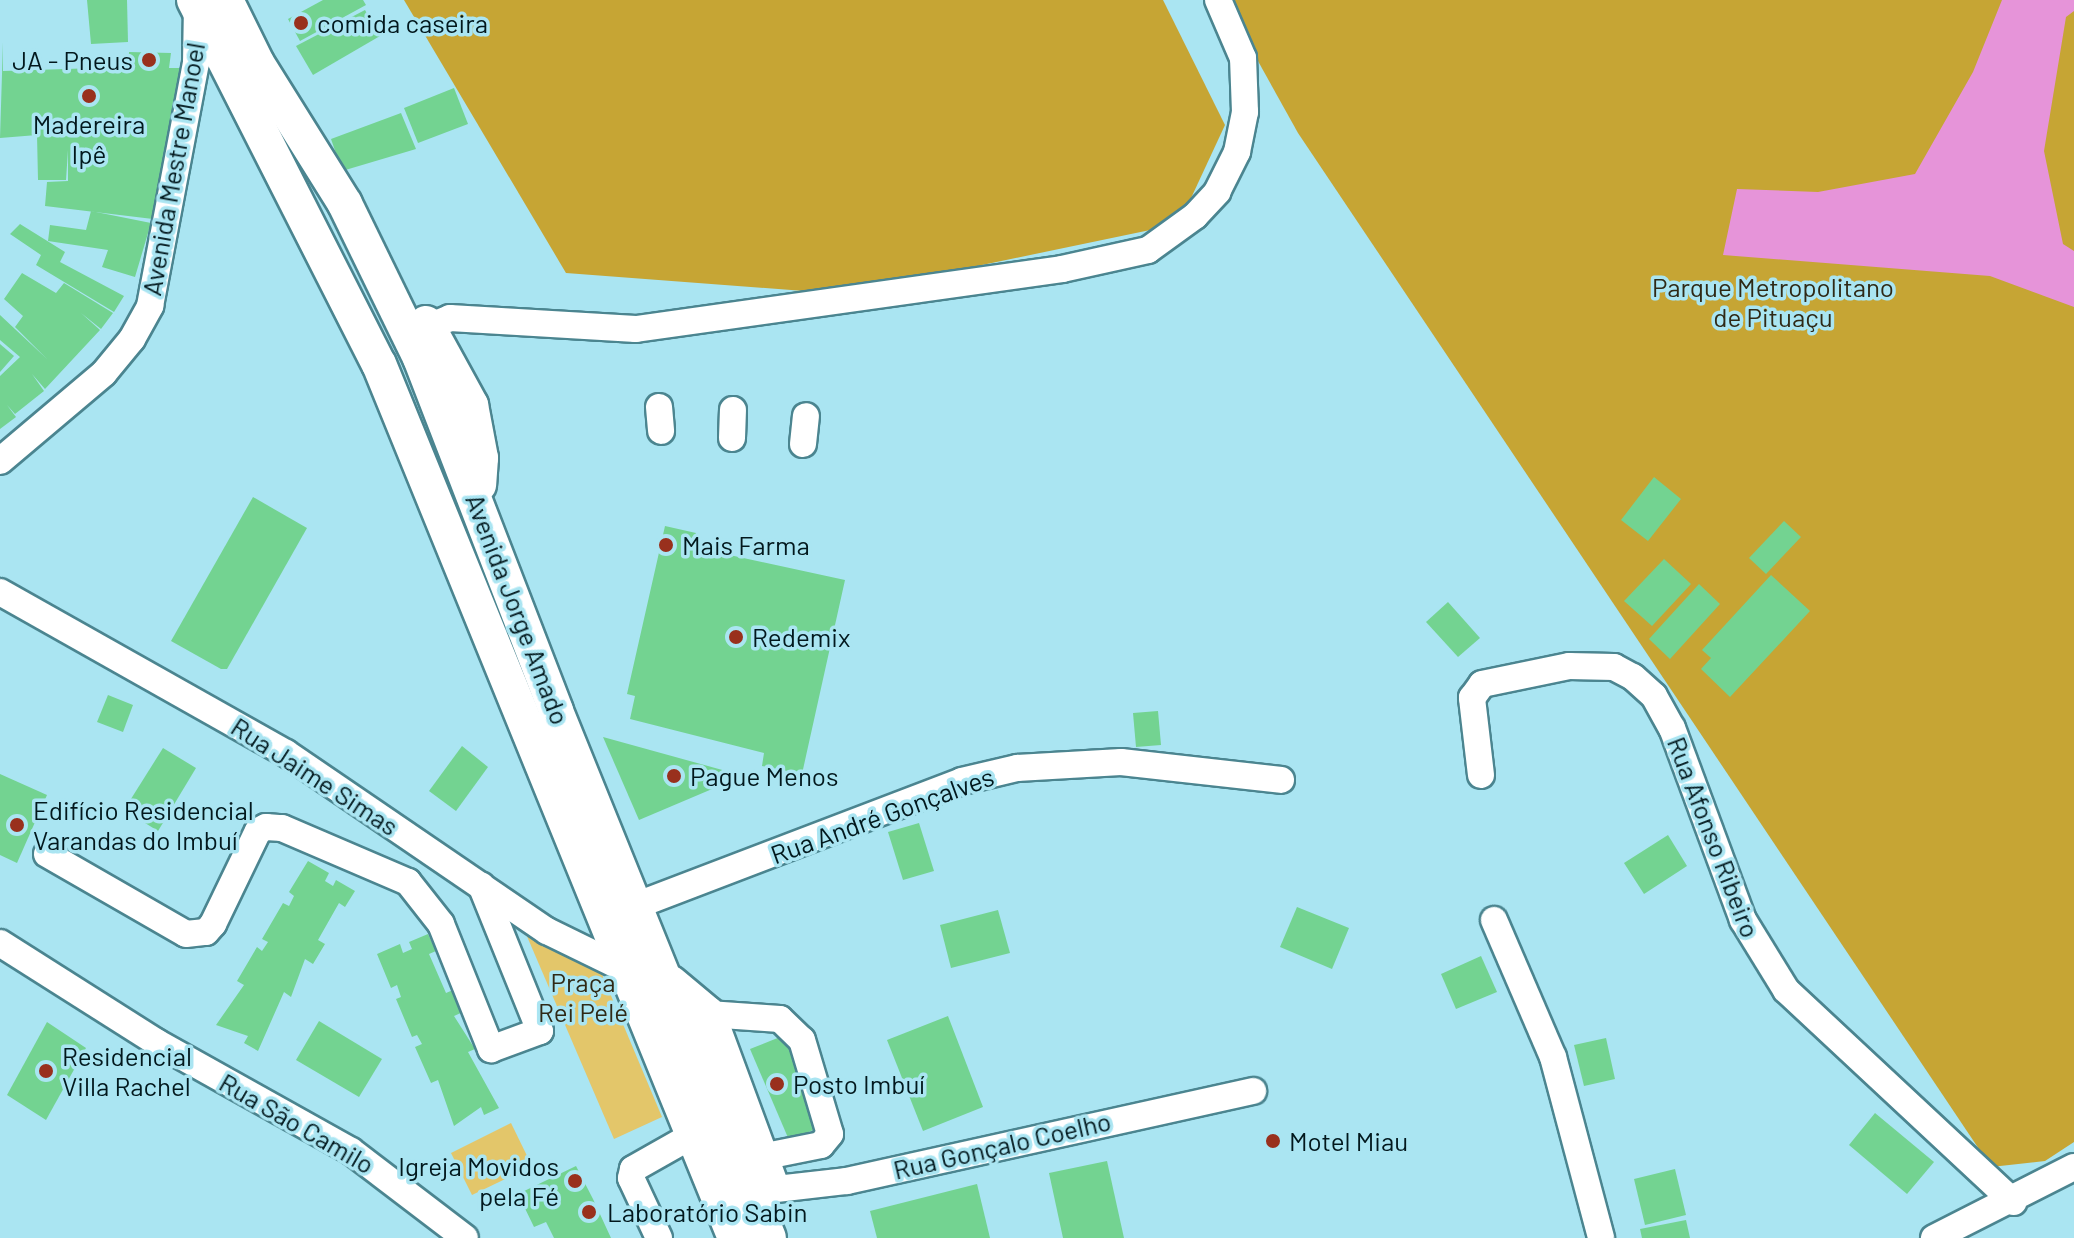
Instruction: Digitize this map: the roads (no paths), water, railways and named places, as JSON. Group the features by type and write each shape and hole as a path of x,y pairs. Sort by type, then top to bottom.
{"main road":[{"name":"Avenida Jorge Amado","path":"206,2 247,68 345,204 384,281 478,501 635,906 761,1191 769,1238"},
{"name":"Avenida Jorge Amado","path":"247,68 347,299 379,364 735,1238"},
{"path":"347,299 384,281 399,283 439,322 478,428 478,501"},
{"path":"667,980 708,1014 761,1157 761,1191 792,1238"}],"street":[{"path":"439,322 636,329 1090,265 1148,250 1195,216 1217,192 1237,152 1245,112 1243,58 1218,0"},
{"name":"Avenida Mestre Manoel","path":"0,461 104,373 132,339 150,306 206,2"},
{"path":"732,438 733,410"},
{"path":"803,444 806,416"},
{"name":"Rua Jaime Simas","path":"0,592 286,753 547,931 625,969"},
{"name":"Rua Afonso Ribeiro","path":"1481,775 1472,708 1482,684 1569,666 1614,667 1633,677 1654,696 1672,728 1743,920 1786,990 2013,1202"},
{"name":"Rua André Gonçalves","path":"635,906 962,781 1017,768 1121,762 1281,780"},
{"path":"47,854 186,934 206,932 213,924 258,831 266,827 282,828 408,882 441,924 491,1049 540,1031 481,885"},
{"path":"1494,920 1553,1057 1601,1238"},
{"name":"Rua São Camilo","path":"0,943 156,1042 351,1151 465,1238"},
{"path":"708,1014 780,1019 802,1040 830,1134 821,1145 761,1157"},
{"name":"Rua Gonçalo Coelho","path":"761,1191 847,1181 1253,1091"},
{"path":"659,1238 631,1178 633,1169 693,1135"},
{"path":"1934,1238 2013,1202 2074,1167"}],"place":[{"name":"comida caseira","path":"301,23"},
{"name":"JA - Pneus","path":"149,60"},
{"name":"Madereira Ipê","path":"89,96"},
{"name":"Mais Farma","path":"666,545"},
{"name":"Redemix","path":"736,637"},
{"name":"Pague Menos","path":"674,776"},
{"name":"Edifício Residencial Varandas do Imbuí","path":"17,825"},
{"name":"Residencial Villa Rachel","path":"46,1071"},
{"name":"Posto Imbuí","path":"777,1084"},
{"name":"Motel Miau","path":"1273,1141"},
{"name":"Igreja Movidos pela Fé","path":"575,1181"},
{"name":"Laboratório Sabin","path":"589,1212"}],"park label":[{"name":"Parque Metropolitano de Pituaçu","path":"1773,302"},
{"name":"Praça Rei Pelé","path":"583,997"}]}
